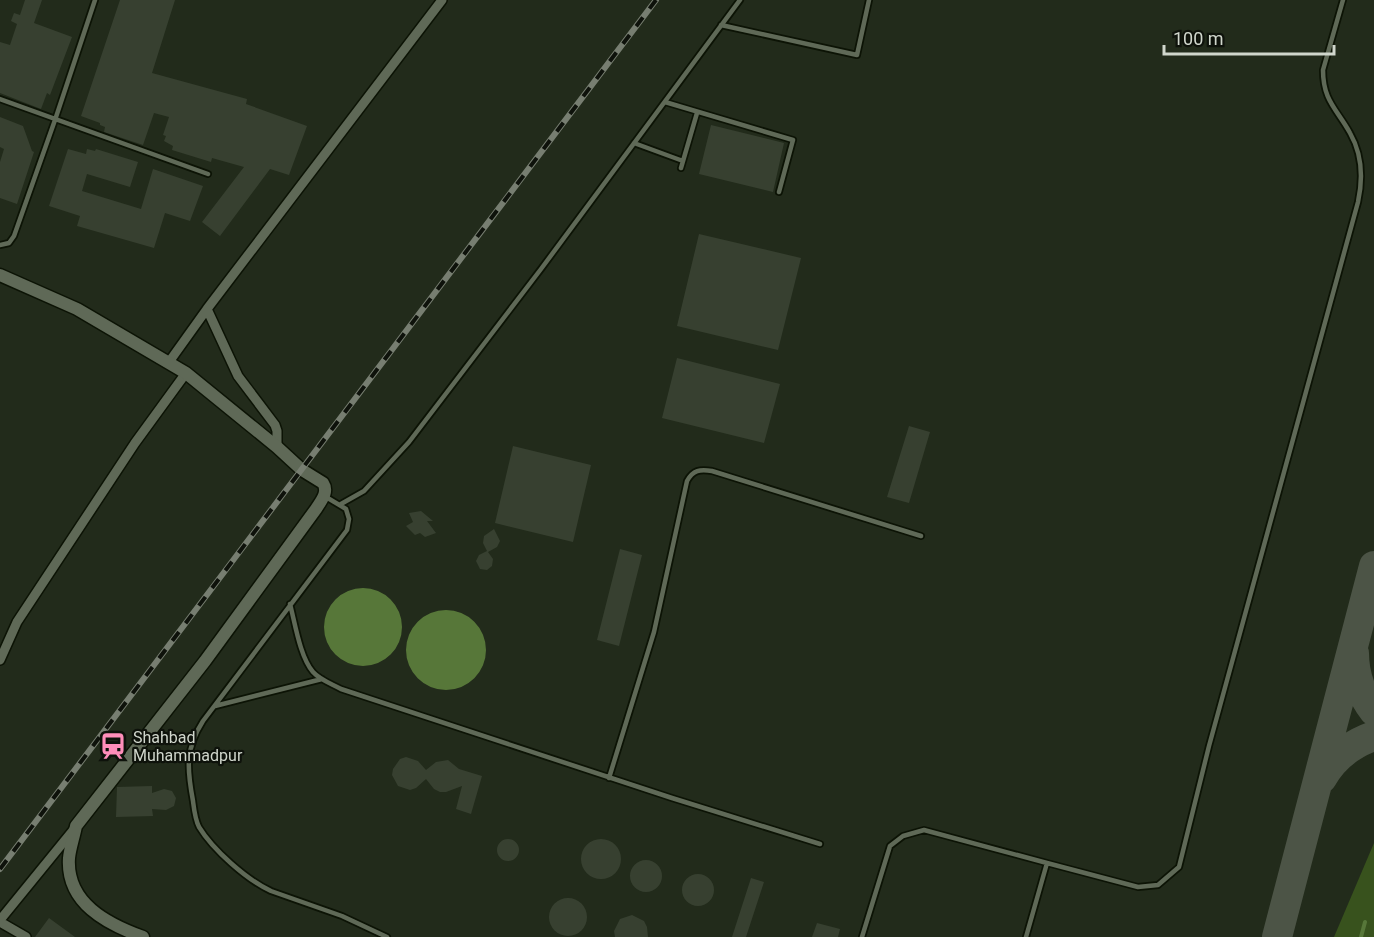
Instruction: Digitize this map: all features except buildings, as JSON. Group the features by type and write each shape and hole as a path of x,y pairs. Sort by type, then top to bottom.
{"street":[{"path":"169,362 442,0"},
{"path":"0,275 77,309 186,373 302,470 323,483 326,492 205,661 0,921 26,937"},
{"path":"207,309 238,376 275,425 277,447"},
{"path":"0,660 17,622 135,443 186,373"},
{"path":"76,826 69,866 70,878 81,899 88,908 104,920 143,937"}],"lane":[{"path":"0,245 9,243 14,236 94,0"},
{"path":"341,504 364,491 409,442 740,0"},
{"path":"721,25 857,55 869,0"},
{"path":"862,937 890,846 903,836 924,830 1138,887 1158,885 1179,867 1212,735 1358,202 1361,171 1356,146 1350,133 1330,105 1323,80 1323,70 1343,0"},
{"path":"0,99 208,174"},
{"path":"665,102 794,140 779,192"},
{"path":"681,168 697,113"},
{"path":"634,143 683,161"},
{"path":"609,778 654,632 687,481 691,474 701,470 712,471 921,536"},
{"path":"324,496 346,509 349,525 347,530 200,726 187,764 195,817 200,828 232,865 261,887 342,916 387,937"},
{"path":"290,604 306,662 314,674 349,692 609,778 820,844"},
{"path":"215,706 322,679"},
{"path":"1026,937 1047,863"}],"shaded area":[{"path":"363,588 378,591 395,605 402,627 399,642 385,659 363,666 348,663 331,649 324,627 327,612 341,595"},
{"path":"446,610 461,613 474,622 483,635 486,650 483,665 474,678 461,687 446,690 431,687 418,678 409,665 406,650 409,635 418,622 431,613"},
{"path":"1374,843 1374,937 1334,937"}],"waterway":[{"path":"1361,937 1365,922"}],"taxiway":[{"path":"1277,937 1374,566"},
{"path":"1354,653 1359,684 1374,711"},
{"path":"1322,778 1344,752 1374,736"}],"railway":[{"path":"0,869 656,0"}],"place":[{"name":"Shahbad Muhammadpur","path":"113,746"}]}
